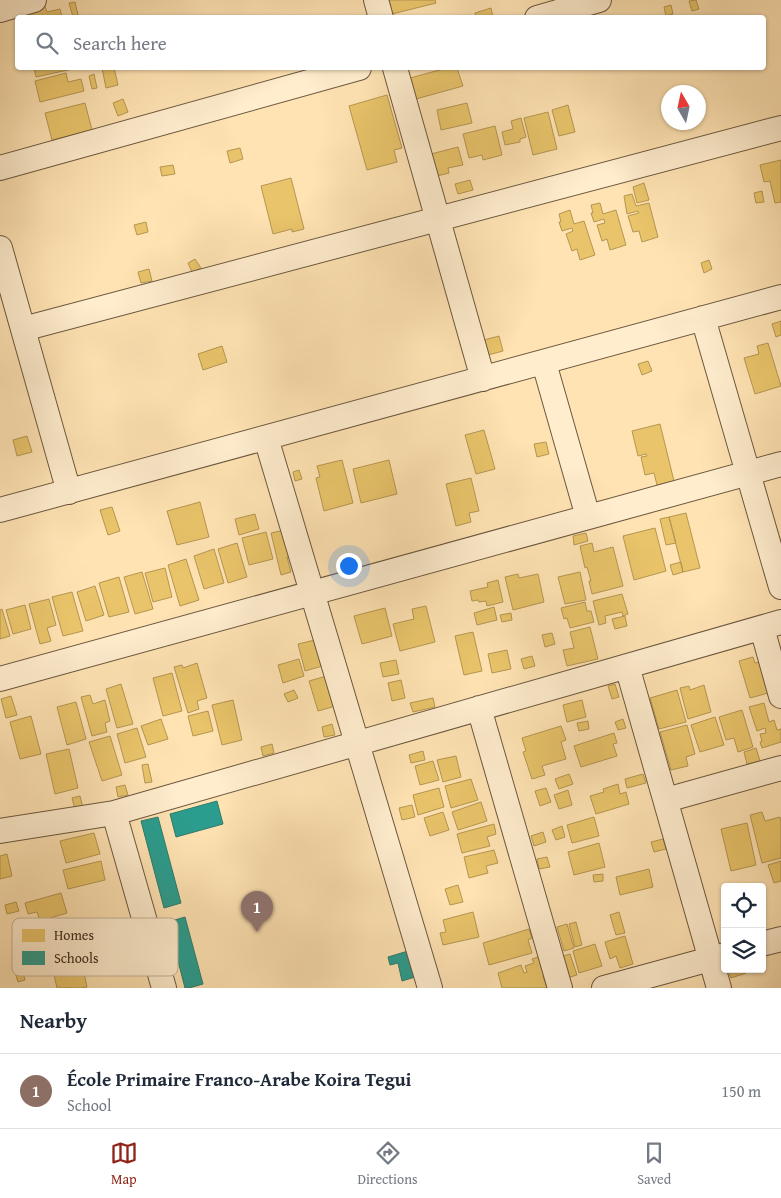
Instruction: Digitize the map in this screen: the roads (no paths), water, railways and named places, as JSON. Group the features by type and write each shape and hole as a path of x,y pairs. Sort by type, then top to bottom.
{"street":[{"path":"0,10 34,0"},
{"path":"376,0 380,15"},
{"path":"547,15 599,0"},
{"path":"0,168 352,70"},
{"path":"396,70 483,379"},
{"path":"23,329 781,128"},
{"path":"0,248 69,492"},
{"path":"0,510 781,297"},
{"path":"703,318 781,587"},
{"path":"544,362 588,517"},
{"path":"266,438 430,988"},
{"path":"0,679 781,464"},
{"path":"0,831 114,813 771,625 781,696"},
{"path":"627,666 666,800 718,957 719,988"},
{"path":"479,708 560,988"},
{"path":"666,800 781,768"},
{"path":"114,813 144,918"},
{"path":"766,943 781,939"},
{"path":"604,988 718,957"}],"place":[{"name":"École Primaire Franco-Arabe Koira Tegui","path":"257,932"}]}
